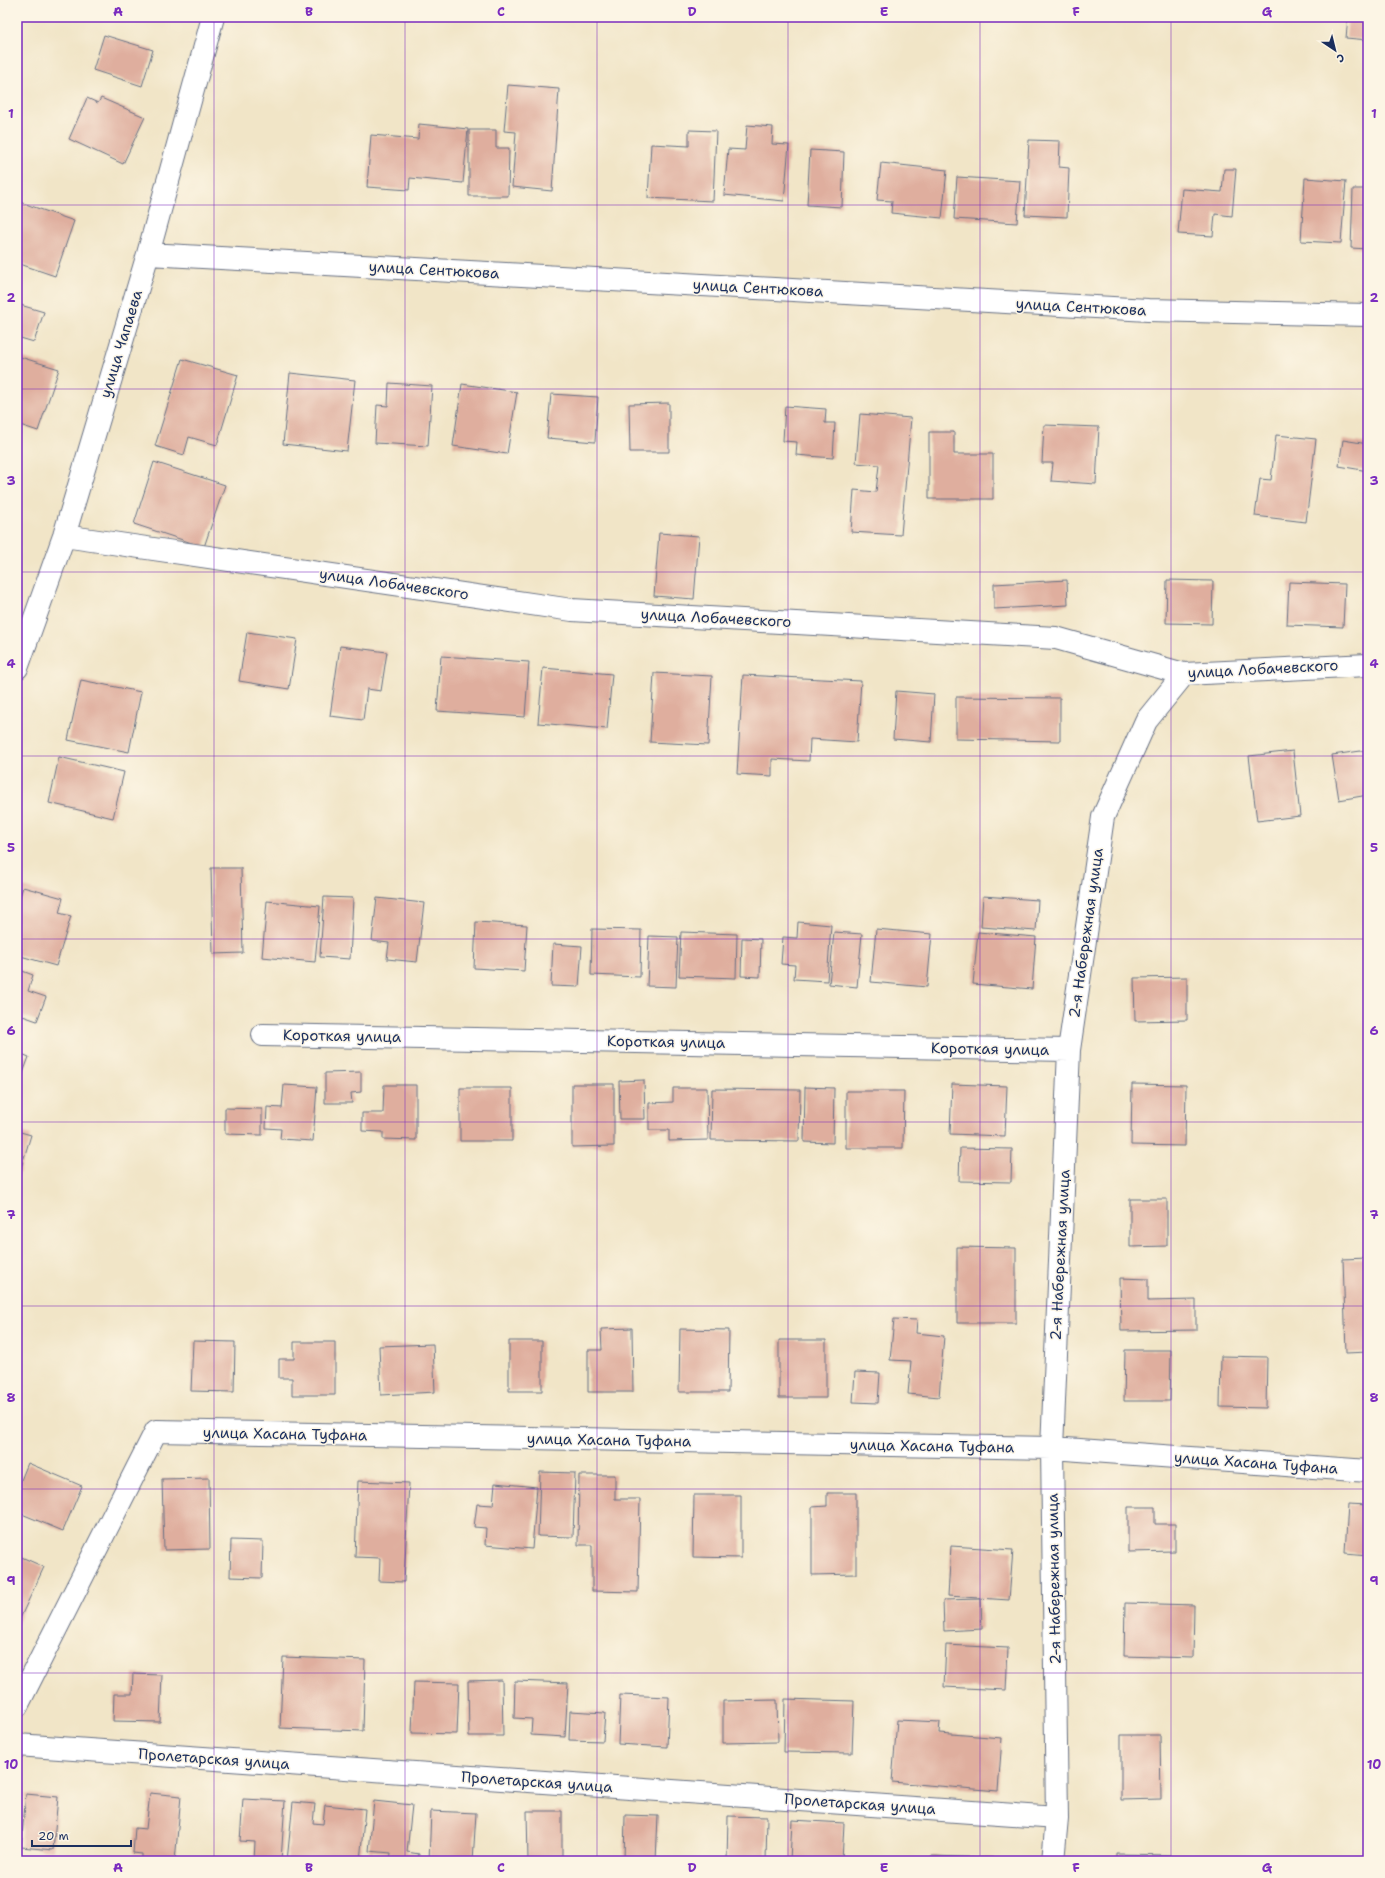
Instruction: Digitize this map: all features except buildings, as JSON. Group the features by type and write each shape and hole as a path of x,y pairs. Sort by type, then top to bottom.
{"street":[{"name":"улица Чапаева","path":"17,668 64,536 148,254 213,17"},
{"name":"улица Сентюкова","path":"148,254 1148,310 1368,315"},
{"name":"улица Лобачевского","path":"64,536 572,610 1056,638 1184,674 1368,665"},
{"name":"2-я Набережная улица","path":"1053,1861 1057,1818 1052,1448 1069,1050 1103,818 1146,721 1184,674"},
{"name":"Короткая улица","path":"263,1035 1069,1050"},
{"name":"улица Хасана Туфана","path":"17,1706 156,1431 1052,1448 1368,1471"},
{"name":"Пролетарская улица","path":"17,1746 1057,1818"}]}
